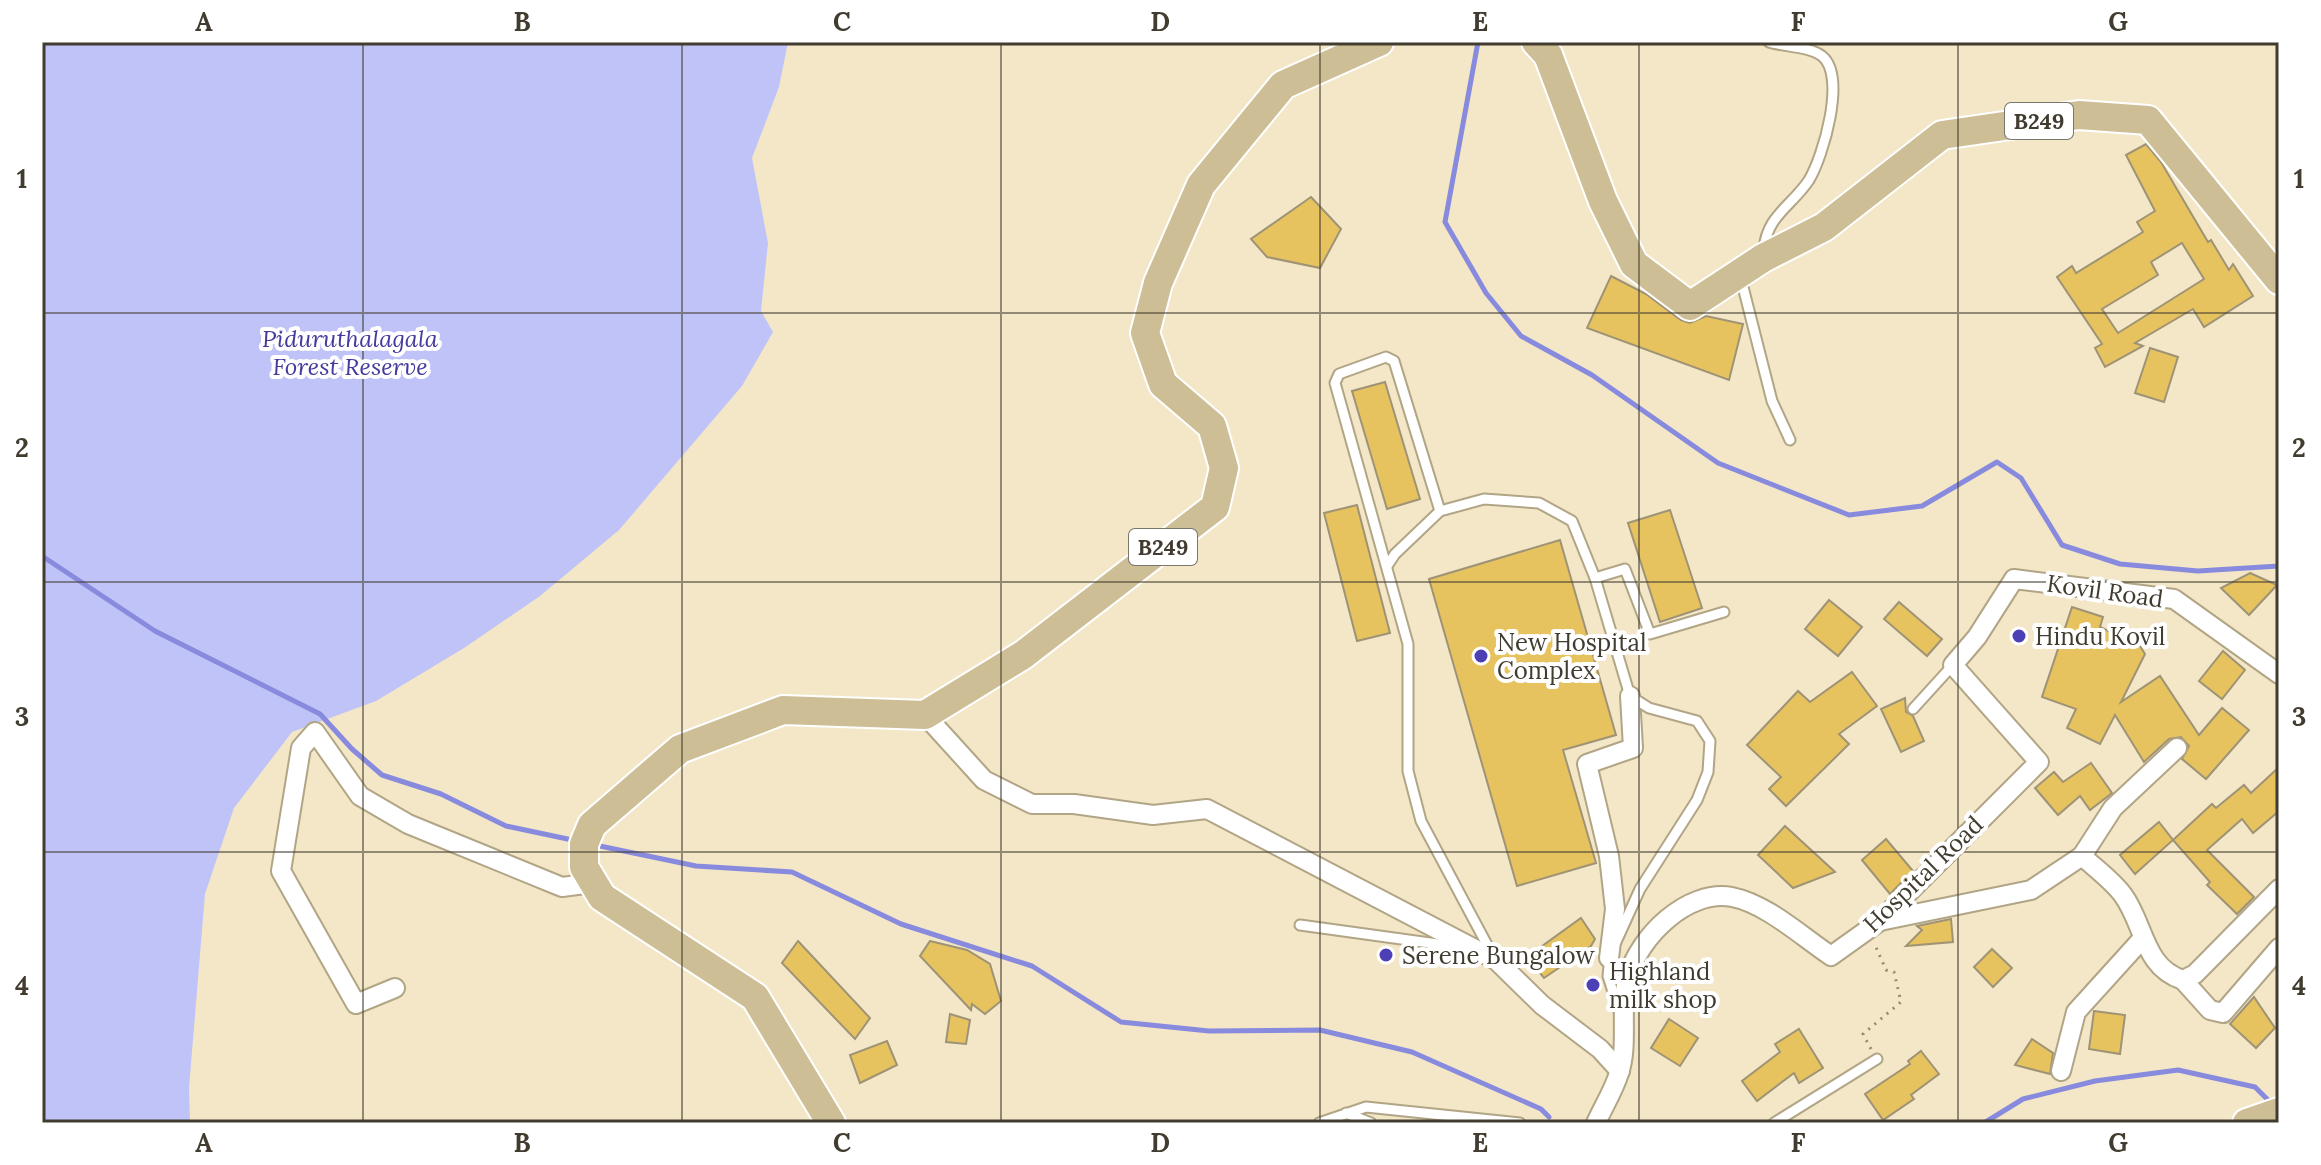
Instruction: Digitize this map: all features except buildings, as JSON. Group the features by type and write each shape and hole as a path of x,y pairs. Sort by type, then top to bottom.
{"main road":[{"name":"B249","path":"925,715 1023,655 1215,507 1224,468 1212,426 1163,384 1145,333 1158,283 1201,185 1283,85 1379,42"},
{"name":"B249","path":"1536,42 1548,55 1603,201 1634,264 1690,306 1763,258 1824,227 1942,135 2079,115 2148,120 2279,280"},
{"path":"831,1123 755,997 602,897 588,875 584,844 592,825 680,749 783,710 925,715"},
{"path":"2247,1123 2279,1112"}],"street":[{"name":"Kovil Road","path":"1953,665 1977,637 2014,579 2174,599 2279,674"},
{"name":"Hospital Road","path":"1596,1123 1620,1071 1628,976 1645,941 1668,918 1699,902 1729,896 1753,904 1831,956 1874,925 2039,762 1953,665"},
{"path":"1609,958 1615,909 1609,856 1587,764 1633,748 1630,696"},
{"path":"925,715 984,780 1032,804 1074,804 1153,815 1207,809 1496,960 1542,1005 1600,1049 1620,1071"},
{"path":"395,988 356,1004 281,871 301,748 315,732 360,796 408,824 562,887 588,875"},
{"path":"1874,925 2031,890 2082,856 2113,808 2177,748"},
{"path":"2082,856 2123,895 2154,961 2170,975 2183,980 2210,1010 2223,1013 2279,948"},
{"path":"2183,980 2195,974 2279,889"},
{"path":"2061,1071 2076,1012 2143,938"}],"lane":[{"path":"1763,258 1765,234 1771,222 1807,182 1816,166 1834,91 1829,65 1821,55 1769,42"},
{"path":"1740,275 1772,401 1790,440"},
{"path":"1440,511 1394,361 1386,357 1339,374 1335,383 1408,644 1408,771 1421,821 1496,960"},
{"path":"1387,566 1395,554 1440,511 1484,499 1539,503 1572,521 1595,578 1630,696 1649,708 1697,721 1710,741 1708,772 1697,800 1640,889 1609,958 1608,976 1622,1020"},
{"path":"1595,578 1625,569 1650,634 1724,612"},
{"path":"1913,709 1953,665"},
{"path":"1300,925 1475,950"},
{"path":"1774,1123 1877,1059"},
{"path":"1319,1123 1366,1107 1520,1123"},
{"path":"1346,1113 1371,1123"}],"path":[{"path":"1874,925 1886,970 1894,972 1901,1002 1863,1034 1877,1059"}],"green space":[{"name":"Piduruthalagala Forest Reserve","path":"42,42 788,42 779,87 752,158 768,243 761,311 773,332 742,386 619,530 540,596 464,648 376,701 292,732 234,808 205,894 189,1088 190,1123 42,1123"}],"waterway":[{"path":"1478,42 1445,222 1486,293 1521,336 1592,375 1718,463 1849,515 1922,506 1997,462 2021,478 2062,545 2120,564 2198,571 2279,566"},
{"path":"42,556 155,631 320,714 352,749 382,775 441,794 506,826 577,841"},
{"path":"595,845 696,866 792,872 901,924 1032,966 1121,1022 1209,1031 1320,1030 1412,1052 1541,1109 1549,1117"},
{"path":"1984,1123 2023,1099 2095,1081 2178,1070 2255,1087 2271,1103"}],"place":[{"name":"Hindu Kovil","path":"2019,636"},
{"name":"New Hospital Complex","path":"1481,656"},
{"name":"Serene Bungalow","path":"1386,955"},
{"name":"Highland milk shop","path":"1593,985"}]}
